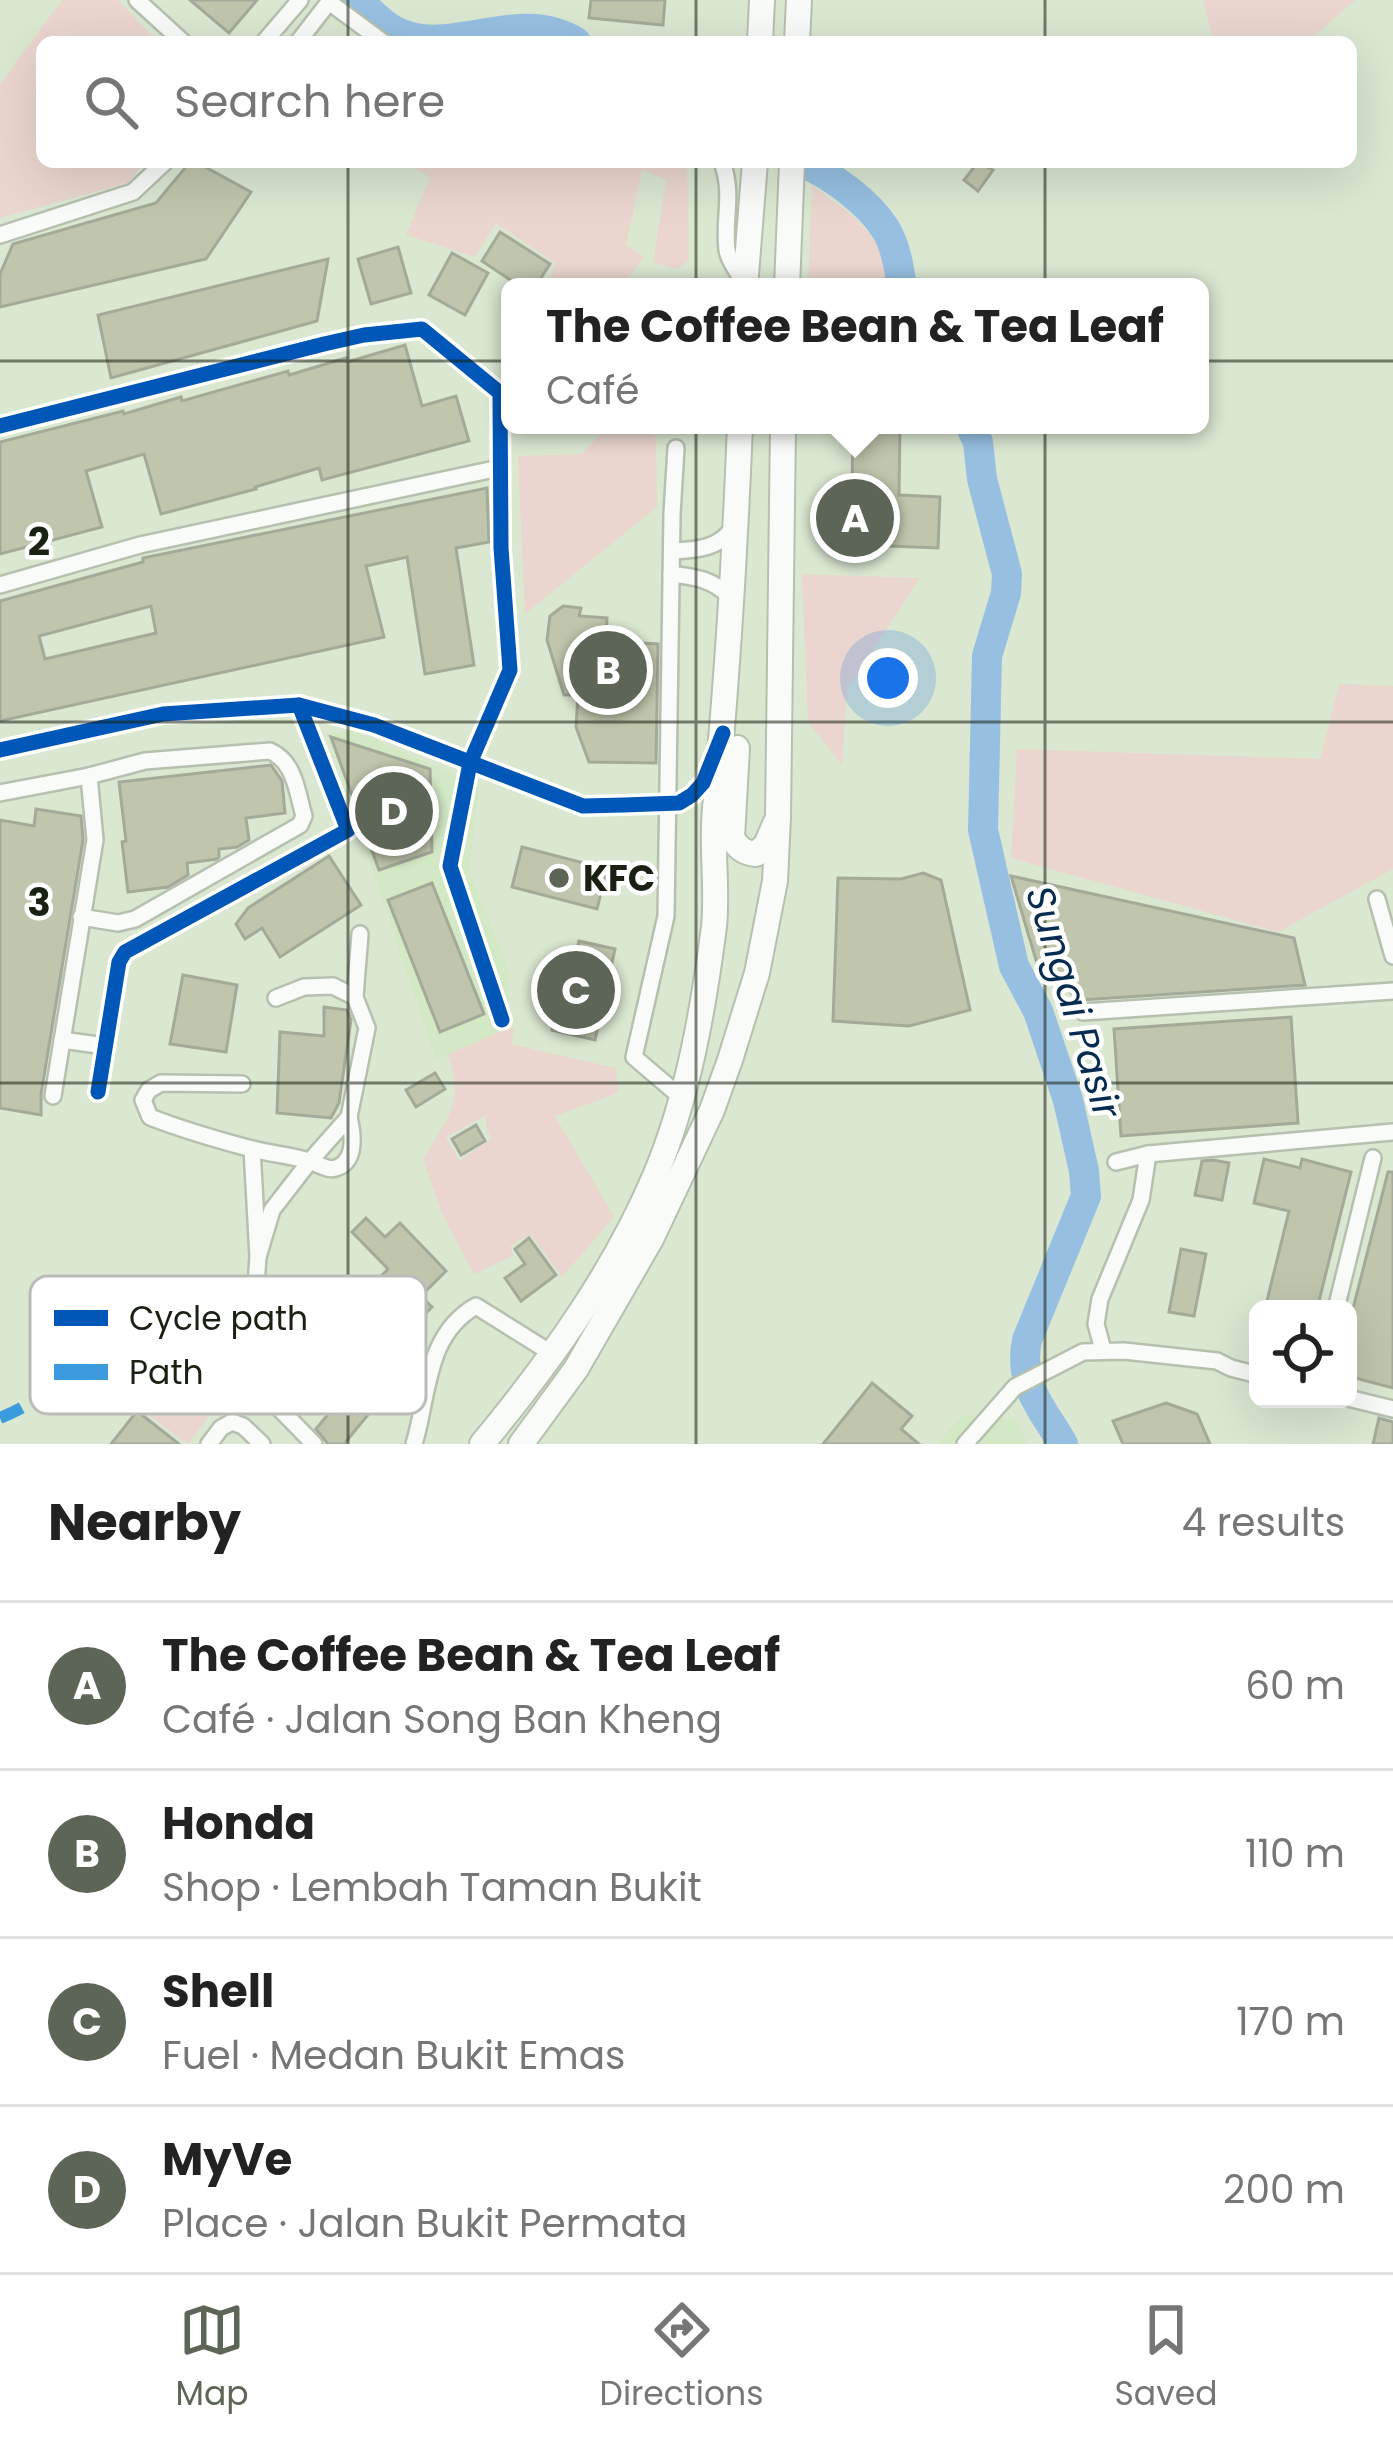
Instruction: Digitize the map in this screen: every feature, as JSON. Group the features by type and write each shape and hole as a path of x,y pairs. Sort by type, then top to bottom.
{"main road":[{"path":"760,36 762,0"},
{"path":"797,36 799,0"},
{"path":"746,278 755,170"},
{"path":"788,278 791,173"},
{"path":"482,1444 551,1353 623,1242 656,1174 682,1098 702,1009 714,921 714,814 740,434"},
{"path":"521,1444 576,1369 651,1239 712,1110 757,973 775,881 783,434"},
{"path":"733,568 742,581 744,602 732,838 747,853 757,854 778,817"}],"street":[{"path":"137,0 176,36"},
{"path":"269,36 300,0"},
{"path":"303,36 329,2 375,36"},
{"path":"0,235 133,192 159,168"},
{"path":"724,168 729,182 726,247 729,261 742,278"},
{"path":"0,426 324,344 422,328 500,393 499,468 510,670 470,763 450,866 502,1020"},
{"path":"676,448 666,916 634,1057 682,1098"},
{"path":"0,585 140,545 499,468"},
{"path":"672,551 707,548 727,537 736,521"},
{"path":"671,574 710,581 730,597"},
{"path":"98,1092 118,962 125,952 348,830 299,705"},
{"path":"0,750 163,714 299,705 374,725 583,806 680,802 703,783 723,733"},
{"path":"0,793 145,761 270,751 283,757 291,769 304,816 291,831 135,919 118,923 81,917"},
{"path":"53,1096 94,840 89,776"},
{"path":"1377,898 1393,956"},
{"path":"242,1084 161,1083 143,1100 151,1117 252,1149 329,1169 339,1167 350,1155 349,1118 367,1028 355,998 360,934"},
{"path":"276,998 304,987 333,986 355,998"},
{"path":"1083,1012 1393,991"},
{"path":"62,1040 105,1046"},
{"path":"257,1257 272,1210 349,1118"},
{"path":"1116,1162 1148,1154 1393,1132"},
{"path":"252,1149 256,1276"},
{"path":"1102,1349 1096,1324 1100,1299 1141,1200 1148,1154"},
{"path":"1338,1300 1373,1158"},
{"path":"426,1382 449,1329 476,1306 551,1353"},
{"path":"965,1444 1015,1387 1083,1352 1102,1349 1217,1360 1249,1373"},
{"path":"1357,1400 1393,1409"},
{"path":"285,1414 314,1444"},
{"path":"414,1444 420,1414"},
{"path":"209,1444 232,1422 262,1444"}],"shaded area":[{"path":"62,0 118,0 152,36 36,36 36,168 140,168 127,183 0,218 0,84"},
{"path":"1203,0 1355,0 1315,36 1212,36"},
{"path":"414,168 687,168 689,260 677,269 653,262 666,180 642,170 626,245 644,257 628,278 550,278 555,263 496,223 475,257 406,235 430,177"},
{"path":"812,185 873,238 887,278 808,278"},
{"path":"601,434 653,434 657,507 525,614 518,456 582,454"},
{"path":"802,574 920,578 847,690 842,765 808,722"},
{"path":"1339,684 1393,686 1393,869 1278,932 1011,858 1017,749 1320,759"},
{"path":"352,730 479,785 469,872 508,968 509,1028 436,1059 328,735"},
{"path":"509,1028 514,1029 511,1044 616,1068 618,1093 555,1116 614,1217 562,1277 531,1234 510,1246 513,1256 474,1274 442,1214 423,1159 454,1098 448,1054","holes":["486,1115 491,1139 459,1161 446,1137"]},
{"path":"147,1414 207,1414 188,1444"},
{"path":"962,1416 1016,1419 1027,1444 937,1444"}],"building":[{"path":"190,0 257,0 229,33"},
{"path":"591,0 665,0 663,25 589,18"},
{"path":"185,168 207,168 251,192 206,259 0,307 0,274 13,244 156,203"},
{"path":"973,168 993,170 978,191 964,180"},
{"path":"500,232 550,264 541,278 508,278 482,261"},
{"path":"398,247 411,293 371,304 358,259"},
{"path":"452,253 488,273 465,315 429,295"},
{"path":"328,259 317,321 111,378 98,315"},
{"path":"405,345 422,406 456,396 469,441 322,480 319,468 161,514 144,454 86,471 102,527 0,554 0,442"},
{"path":"853,434 900,434 899,495 940,497 938,548 839,544 841,494 852,494"},
{"path":"487,488 489,542 456,548 474,665 425,674 407,557 366,566 384,637 0,721 0,601 143,562 143,558","holes":["151,606 156,633 45,659 39,636"]},
{"path":"563,606 581,608 579,616 607,618 606,641 658,644 656,763 589,762 576,727 578,695 564,695 547,640 550,616"},
{"path":"331,737 430,769 432,852 379,870"},
{"path":"271,765 282,781 285,813 246,818 249,840 219,849 217,859 187,863 188,875 168,887 128,892 119,782"},
{"path":"36,809 81,816 83,840 41,1115 0,1108 0,820 34,826"},
{"name":"KFC","path":"522,847 607,869 597,909 512,887"},
{"path":"329,856 361,905 280,957 262,928 245,939 236,924 248,908"},
{"path":"923,873 941,880 970,1010 909,1026 833,1021 838,878 901,879"},
{"path":"1011,876 1294,938 1305,985 1081,1000 1039,970"},
{"path":"432,883 484,1014 440,1032 388,900"},
{"path":"579,941 615,949 595,1040 552,1030 562,983 569,985"},
{"path":"183,975 237,985 226,1052 170,1044"},
{"path":"324,1007 347,1010 351,1020 339,1103 331,1118 277,1113 280,1032 324,1036"},
{"path":"1291,1017 1298,1123 1121,1136 1114,1029"},
{"path":"435,1073 445,1089 416,1107 406,1090"},
{"path":"476,1125 485,1141 461,1155 452,1139"},
{"path":"1264,1159 1300,1168 1302,1159 1351,1172 1319,1300 1267,1300 1289,1211 1254,1203"},
{"path":"1202,1161 1229,1163 1222,1200 1195,1195"},
{"path":"1388,1172 1393,1172 1393,1388 1357,1378 1355,1300"},
{"path":"366,1218 385,1237 400,1223 446,1271 426,1291 426,1276 381,1276 388,1269 352,1232"},
{"path":"529,1238 556,1275 521,1301 505,1278 525,1264 515,1249"},
{"path":"1181,1249 1206,1254 1194,1316 1169,1312"},
{"path":"872,1383 912,1416 901,1429 919,1444 823,1444"},
{"path":"1166,1403 1197,1414 1210,1444 1123,1444 1113,1421"},
{"path":"135,1414 141,1414 179,1444 111,1444"},
{"path":"328,1414 369,1414 344,1444 328,1444 316,1429"},
{"path":"1379,1418 1393,1422 1393,1444 1373,1444"}],"waterway":[{"name":"Sungai Pasir","path":"358,0 388,27 409,36"},
{"name":"Sungai Pasir","path":"471,36 530,29 562,36"},
{"name":"Sungai Pasir","path":"814,168 848,190 878,219 892,243 900,278"},
{"name":"Sungai Pasir","path":"974,434 1007,574 987,656 983,830 1014,966 1038,1011 1068,1100 1084,1171 1086,1196 1027,1340 1025,1356 1034,1395 1063,1444"}],"marked path":[{"path":"0,1418 30,1403"}],"cycle path":[{"path":"0,426 324,344 422,329 500,393 501,548 510,670 470,763 450,866 502,1020"},
{"path":"0,750 163,714 299,705 374,725 583,806 679,803 703,783 723,733"},
{"path":"98,1092 119,962 125,952 348,830 299,705"}],"place":[{"name":"The Coffee Bean & Tea Leaf","path":"855,518"},
{"name":"Honda","path":"608,670"},
{"name":"MyVe","path":"394,811"},
{"name":"KFC","path":"559,878"},
{"name":"Shell","path":"576,990"}]}
